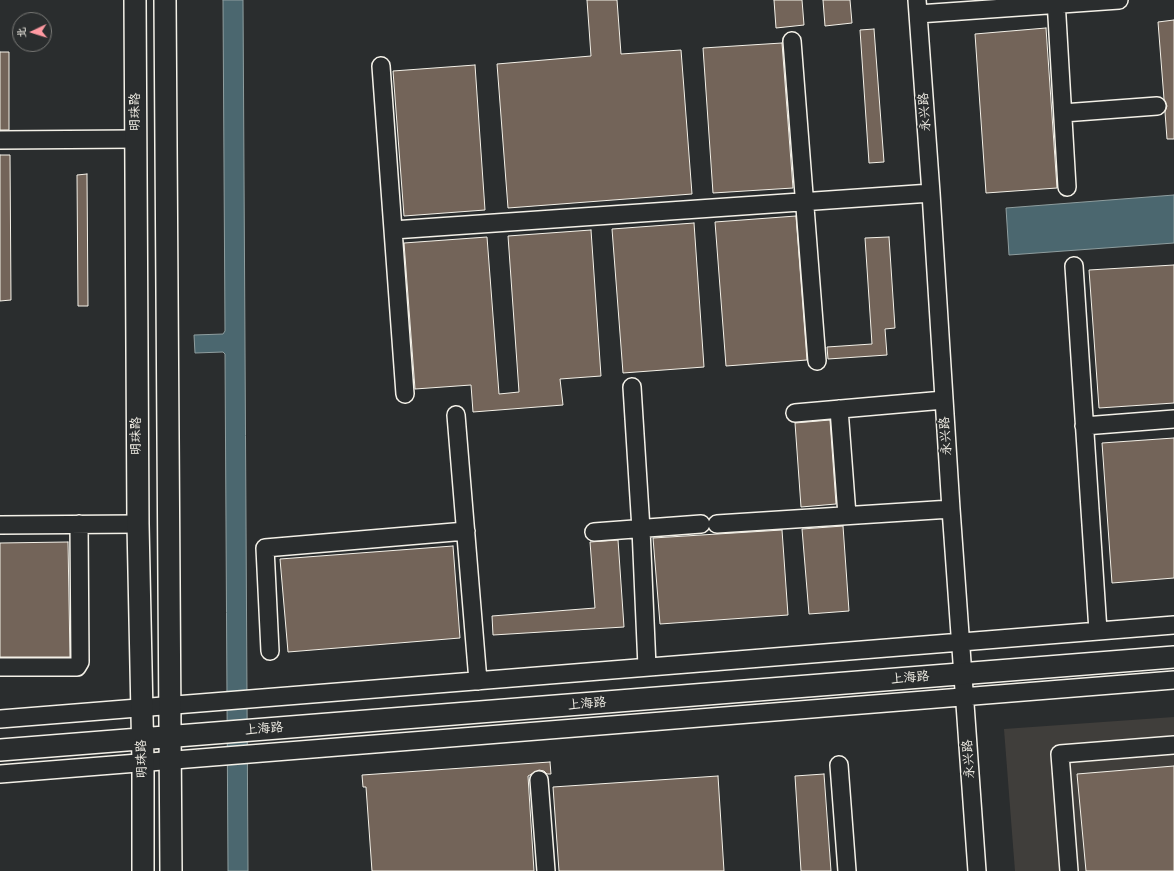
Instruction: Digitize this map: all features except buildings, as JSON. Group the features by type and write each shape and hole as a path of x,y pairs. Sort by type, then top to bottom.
{"main road":[{"name":"明珠路","path":"135,0 138,524 143,762 143,871"},
{"path":"165,0 170,871"},
{"name":"上海路","path":"0,737 142,724 962,659 1174,644"},
{"name":"上海路","path":"962,659 1174,657"},
{"name":"上海路","path":"0,750 142,724"}],"street":[{"path":"917,7 1119,0"},
{"path":"1056,2 1067,186"},
{"name":"永兴路","path":"917,7 931,193 976,871"},
{"path":"792,41 817,361"},
{"path":"381,66 405,394"},
{"path":"1063,113 1157,106"},
{"path":"0,140 136,138"},
{"path":"393,230 931,193"},
{"path":"1074,266 1098,631"},
{"path":"632,387 641,529 647,667"},
{"path":"795,413 944,400"},
{"path":"839,409 846,516"},
{"path":"456,415 478,681"},
{"path":"1084,426 1174,419"},
{"path":"594,532 951,509"},
{"path":"0,667 78,667 80,662 79,524"},
{"path":"0,526 138,524"},
{"path":"270,651 265,548 466,531"},
{"path":"170,722 478,681 647,667 962,659 1098,631 1174,624"},
{"path":"0,774 1174,680"},
{"path":"0,719 142,724"},
{"path":"1069,871 1060,754 1174,745"},
{"path":"839,765 847,871"},
{"path":"539,780 546,871"}],"shaded area":[{"path":"1174,717 1174,871 1015,871 1004,729"}],"water":[{"path":"223,0 243,0 248,871 228,871 225,354 223,352 195,353 194,335 223,334 225,331"},
{"path":"1174,195 1174,243 1009,255 1006,208"}]}
